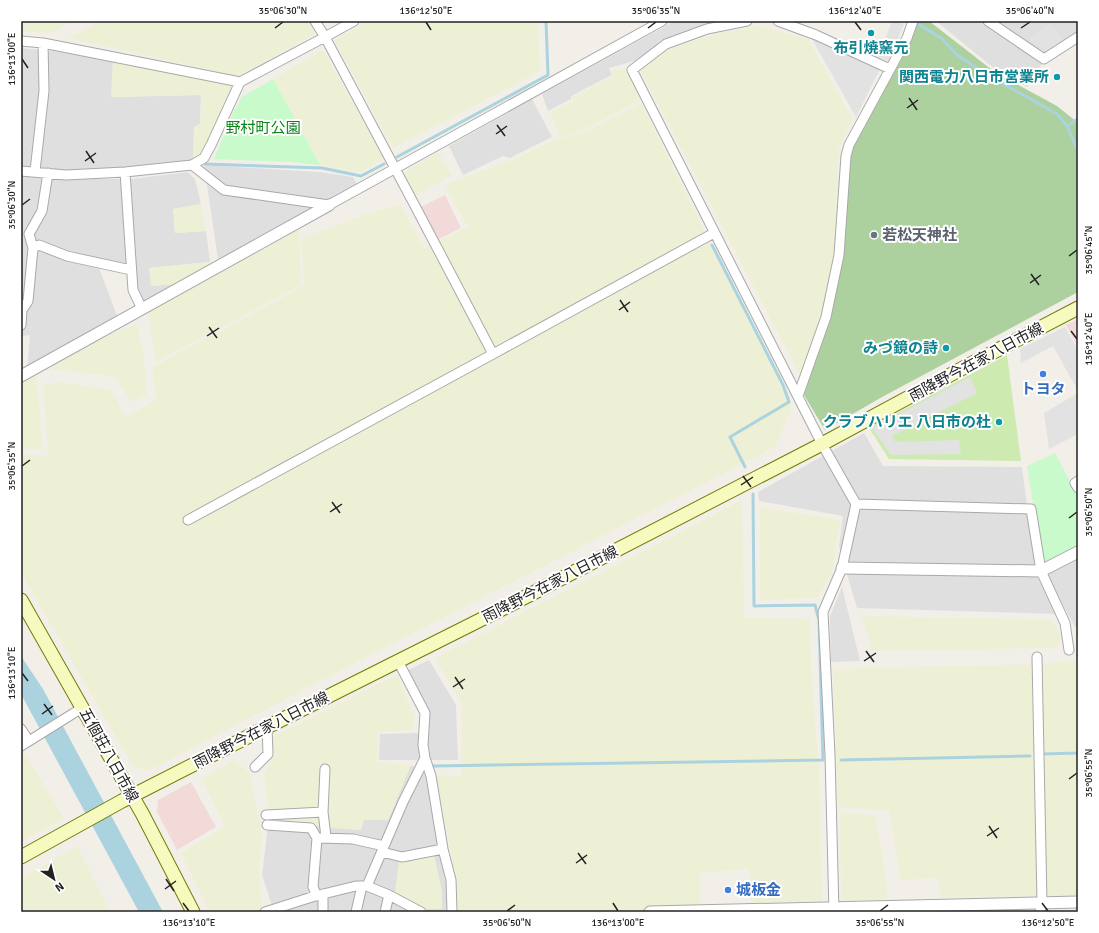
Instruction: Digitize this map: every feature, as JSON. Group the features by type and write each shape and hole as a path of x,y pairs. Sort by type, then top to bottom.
{"main road":[{"name":"雨降野今在家八日市線","path":"21,857 127,798 522,599 822,444 1078,308"},
{"name":"五個荘八日市線","path":"21,600 82,708 127,798 143,815 193,912"}],"street":[{"path":"315,21 395,168 493,354"},
{"path":"21,171 35,171 48,176 125,172 192,165 204,158 212,145 240,82 354,21"},
{"path":"21,368 21,376 662,21"},
{"path":"747,21 707,29 666,44 632,70 822,444 856,504 842,568 823,612 830,755 834,910"},
{"path":"778,21 816,35 890,69"},
{"path":"798,396 826,317 839,254 846,156 849,145 907,38 912,21"},
{"path":"988,21 1044,59 1078,37"},
{"path":"21,41 43,43 240,82"},
{"path":"35,171 44,91 43,43"},
{"path":"192,165 224,190 329,205"},
{"path":"125,172 133,290 142,309"},
{"path":"21,324 22,310 28,301 33,248 25,232 42,211 48,176"},
{"path":"188,520 714,233"},
{"path":"33,248 39,245 67,256 131,270"},
{"path":"1078,481 1076,483 1078,488"},
{"path":"856,504 1031,509 1041,571 1065,623 1069,650"},
{"path":"842,568 1041,571 1078,552"},
{"path":"1037,657 1041,907"},
{"path":"398,661 425,713 423,745 425,758 431,776 443,849 451,880 452,912"},
{"path":"21,729 25,744 82,708"},
{"path":"255,767 268,754 267,727"},
{"path":"356,912 364,886 383,849 425,758"},
{"path":"322,912 320,895 313,887 322,838 325,769"},
{"path":"266,815 323,812"},
{"path":"267,826 311,828 322,838 353,839 402,857 443,849"},
{"path":"265,912 320,895 356,886 364,886 389,895 421,912"},
{"path":"385,912 389,895"},
{"path":"650,912 1041,907 1078,902"}],"shaded area":[{"path":"675,21 717,21 667,41 634,61 609,68 612,75 571,96 571,99 548,111 542,94"},
{"path":"892,21 897,21 904,24 889,61 878,57"},
{"path":"936,21 1078,21 1078,40 1042,64 1027,87 996,70"},
{"path":"1051,23 1064,42 1047,52 1028,39"},
{"path":"812,39 880,69 856,117"},
{"path":"21,48 54,51 113,61 112,97 201,95 200,124 194,127 193,161 66,173 21,168"},
{"path":"532,99 552,137 510,158 503,156 463,175 449,146"},
{"path":"204,165 318,172 353,177 357,184 219,266"},
{"path":"188,172 195,179 201,204 173,209 175,233 206,231 210,262 149,268 179,284 142,304 136,291 134,267 100,258 99,268 118,318 27,369 30,335 21,336 21,176 51,179 132,179"},
{"path":"445,195 461,228 437,240 421,207"},
{"path":"1078,319 1078,347 1066,325"},
{"path":"1065,327 1078,350 1078,391 1053,346 1021,363 1020,349"},
{"path":"970,377 977,393 892,436 895,442 959,440 961,454 891,455 872,428"},
{"path":"1078,393 1078,434 1049,449 1044,413"},
{"path":"864,433 883,466 1022,467 1036,574 1056,614 857,608 839,547 843,516 759,501 758,492"},
{"path":"1078,557 1078,626 1075,627 1046,573"},
{"path":"842,587 860,661 831,662 830,616"},
{"path":"429,660 456,705 458,760 379,760 380,734 420,733 421,715 404,672"},
{"path":"411,765 426,775 447,892 447,912 274,912 262,875 269,818 330,828 364,820 388,820"},
{"path":"191,782 216,827 177,850 157,812 158,800"}],"green space":[{"path":"21,21 72,21 51,33 21,32"},
{"path":"100,21 308,21 315,34 238,76 68,38"},
{"path":"369,21 538,21 540,71 393,148 334,40"},
{"path":"917,21 929,21 996,73 1057,106 1077,122 1078,292 882,397 825,430 804,395 830,317 850,157 853,147 902,58"},
{"path":"757,26 808,39 853,120 839,148 834,255 822,316 801,377 641,71 668,50 711,35"},
{"path":"323,50 384,158 361,172 320,165 273,79"},
{"path":"113,61 232,82 232,86 206,152 193,161 194,127 200,124 201,95 111,97"},
{"path":"625,69 641,100 577,133 560,137 550,112 573,101 572,97 614,76 611,70"},
{"name":"野村町公園","path":"273,79 320,165 291,162 214,159 232,115 242,97"},
{"path":"641,103 792,408 775,447 262,711 149,771 133,766 21,573 21,454 48,456 43,385 58,382 111,390 126,417 156,400 153,367 304,286 301,239 364,215 400,204 424,248 468,227 445,185 511,160 554,140 585,132"},
{"path":"438,152 452,175 415,196 404,176 406,171"},
{"path":"201,204 206,231 175,233 173,209"},
{"path":"299,230 301,285 156,362 148,313"},
{"path":"210,262 211,266 179,284 151,286 149,268"},
{"path":"137,324 143,350 147,394 131,402 115,377 53,370 51,367 101,338"},
{"path":"1007,355 1021,461 889,459 869,428"},
{"path":"36,375 43,450 21,448 21,383"},
{"path":"1055,453 1078,496 1078,549 1043,567 1027,466"},
{"path":"742,500 744,618 810,619 811,666 819,773 822,901 751,903 749,869 700,873 701,912 456,912 456,880 436,775 461,776 462,704 435,658"},
{"path":"760,507 840,520 832,573 817,598 760,600"},
{"path":"862,616 1051,620 1061,635 1059,646 1049,648 872,651"},
{"path":"1078,659 1078,896 941,897 938,878 901,880 889,810 838,807 833,669 1044,664"},
{"path":"397,675 414,716 413,730 378,732 377,762 411,765 388,820 364,820 361,830 330,828 269,818 264,774 272,759 272,737"},
{"path":"25,753 64,819 21,842 21,755"},
{"path":"234,760 250,773 262,837 259,871 262,909 256,912 210,912 181,853 225,826 201,779"},
{"path":"840,812 875,816 883,859 888,900 841,900"},
{"path":"77,846 110,912 21,912 21,878"},
{"path":"434,855 442,891 442,909 422,909 395,892 399,862"}],"water":[{"path":"21,656 43,689 163,912 139,912 21,694"}],"waterway":[{"path":"397,157 548,75 546,21"},
{"path":"918,24 941,38 957,55 986,74 1057,114 1067,126 1078,151"},
{"path":"1067,126 1078,119"},
{"path":"205,164 322,168 361,176 384,164"},
{"path":"1078,193 1078,199"},
{"path":"712,245 783,385 789,402 730,437 745,467"},
{"path":"433,766 823,760 819,620 815,605 754,606 753,494"},
{"path":"1043,754 1078,753"},
{"path":"841,760 1030,756"}],"place":[{"name":"布引焼窯元","path":"871,33"},
{"name":"関西電力八日市営業所","path":"1057,77"},
{"name":"若松天神社","path":"874,235"},
{"name":"みづ鏡の詩","path":"946,348"},
{"name":"トヨタ","path":"1043,374"},
{"name":"クラブハリエ 八日市の杜","path":"999,422"},
{"name":"城板金","path":"728,890"}]}
